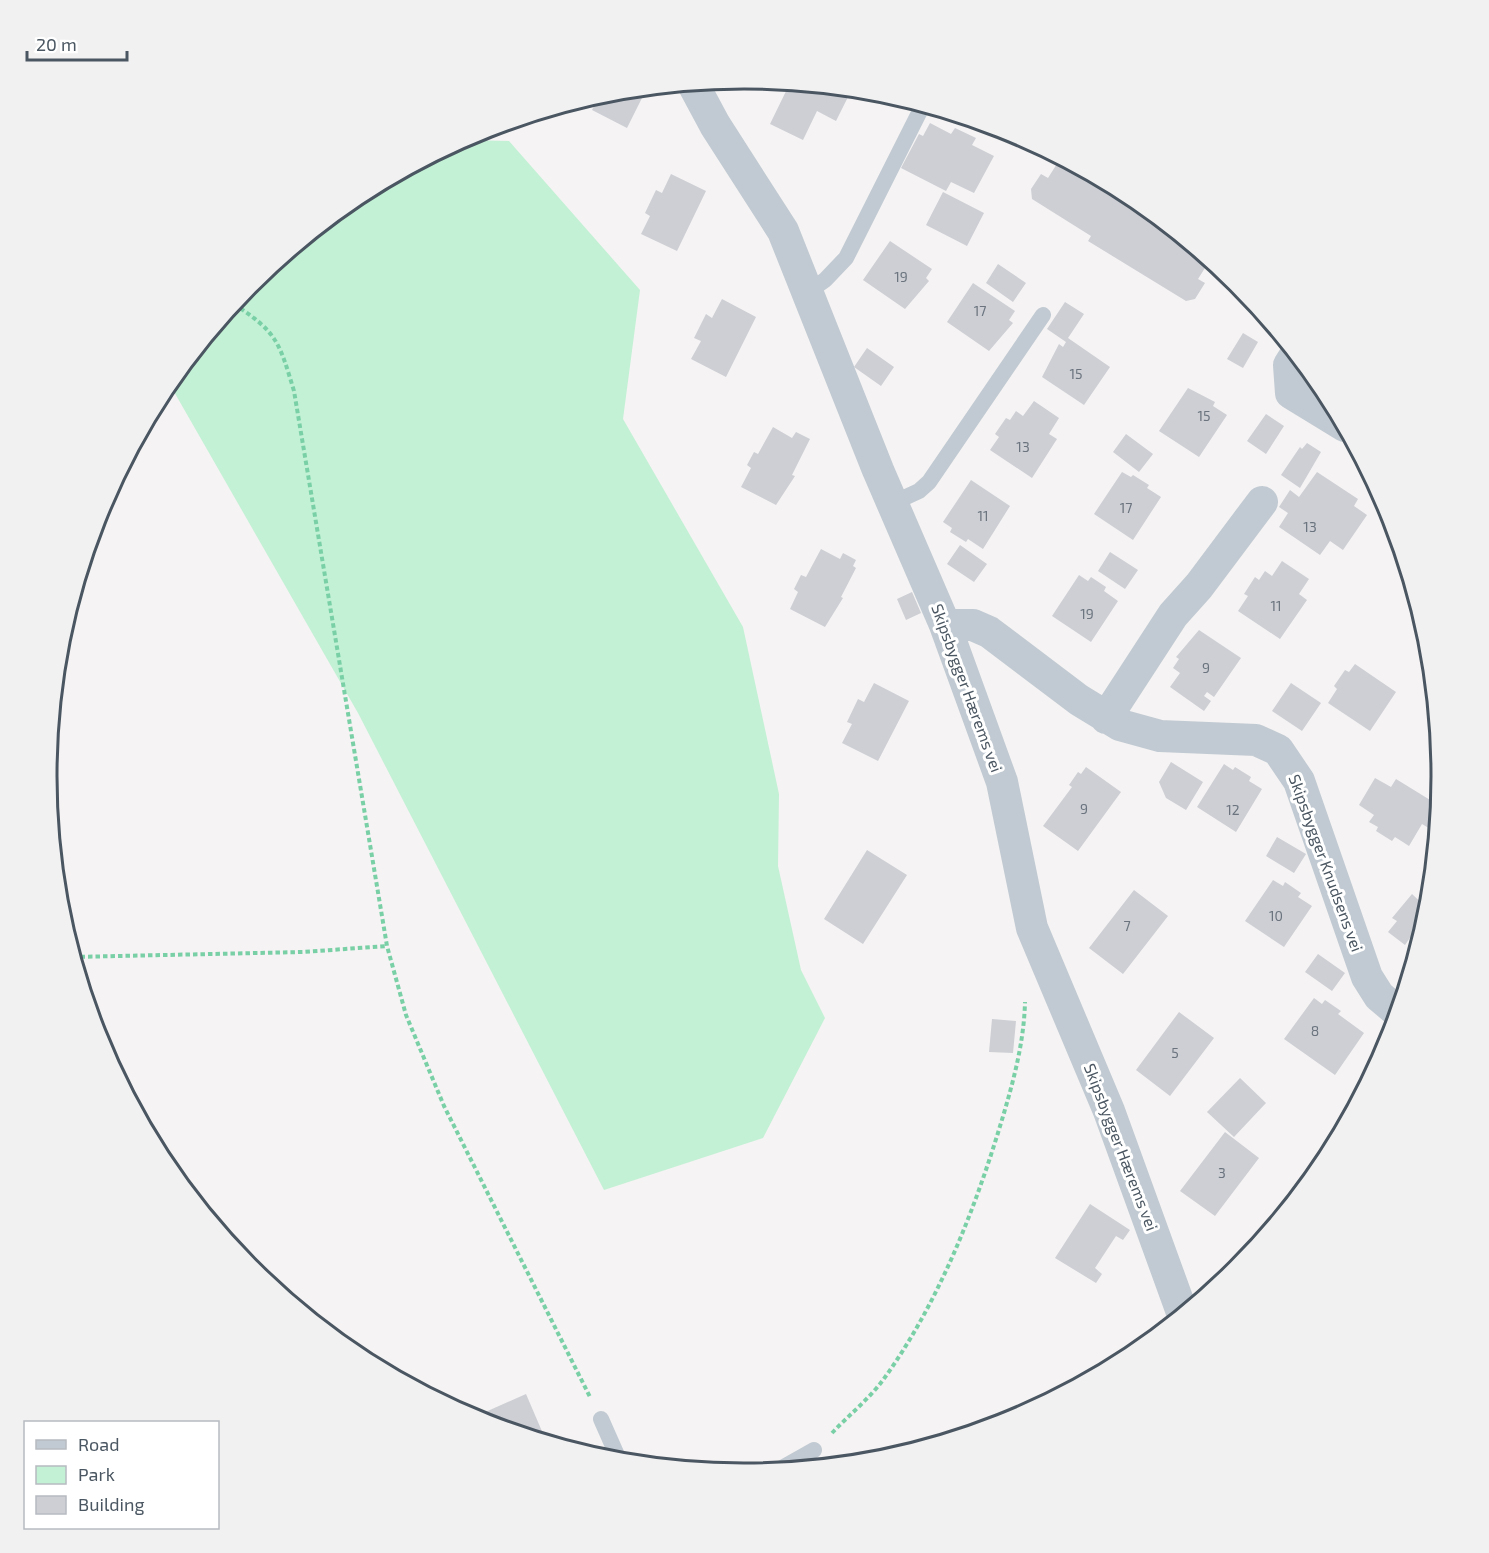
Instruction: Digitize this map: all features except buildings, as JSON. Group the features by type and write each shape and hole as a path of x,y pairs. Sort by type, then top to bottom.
{"street":[{"name":"Skipsbygger Hærems vei","path":"696,90 715,125 773,212 945,625 1002,782 1032,928 1108,1111 1180,1308"},
{"path":"1292,361 1289,365 1291,393 1330,417"},
{"path":"1106,718 1173,615 1199,586 1262,502"},
{"name":"Skipsbygger Knudsens vei","path":"945,625 973,624 989,632 1106,718 1145,734 1256,740 1278,750 1299,781 1367,977 1378,996 1392,1007"}],"lane":[{"path":"808,292 825,280 846,258 920,111"},
{"path":"893,503 919,490 929,482 1043,315"},
{"path":"602,1419 616,1452"},
{"path":"791,1463 814,1450"}],"path":[{"path":"241,309 262,322 280,345 294,392 387,946 406,1015 444,1106 602,1419"},
{"path":"81,957 292,952 387,946"},
{"path":"814,1450 882,1382 919,1321 967,1224 1012,1083 1025,1018 1025,996"}],"green space":[{"path":"483,140 509,141 640,290 623,419 743,627 779,794 778,866 801,970 825,1018 763,1138 604,1190 358,713 175,393 199,358 258,290 326,231 401,181 440,160"}]}
